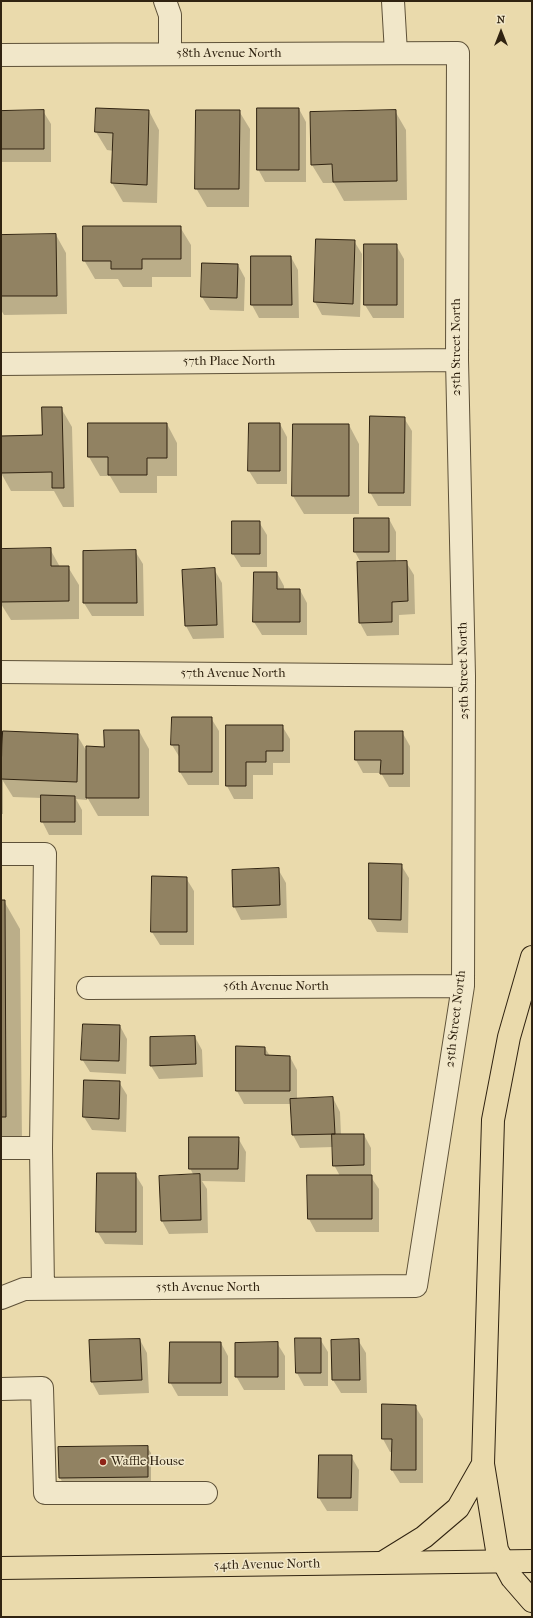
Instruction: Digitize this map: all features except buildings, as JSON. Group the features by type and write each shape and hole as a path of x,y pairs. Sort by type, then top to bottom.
{"main road":[{"path":"532,957 509,1037 493,1120 483,1464 497,1550 512,1578 532,1601"},
{"path":"382,1563 424,1537 458,1508 483,1464"},
{"name":"54th Avenue North","path":"1,1568 532,1561"}],"street":[{"path":"164,1 170,15 170,54"},
{"path":"393,1 396,53"},
{"name":"58th Avenue North","path":"1,55 458,52"},
{"name":"25th Street North","path":"416,1286 463,986 464,676 457,360 458,52"},
{"name":"57th Place North","path":"1,364 457,360"},
{"name":"57th Avenue North","path":"1,672 464,676"},
{"path":"1,854 45,854 41,1148 43,1289"},
{"name":"56th Avenue North","path":"88,988 463,986"},
{"path":"1,1148 41,1148"},
{"name":"55th Avenue North","path":"1,1298 24,1289 416,1286"},
{"path":"1,1389 42,1388 46,1493 206,1493"}],"place":[{"name":"Waffle House","path":"103,1462"}]}
